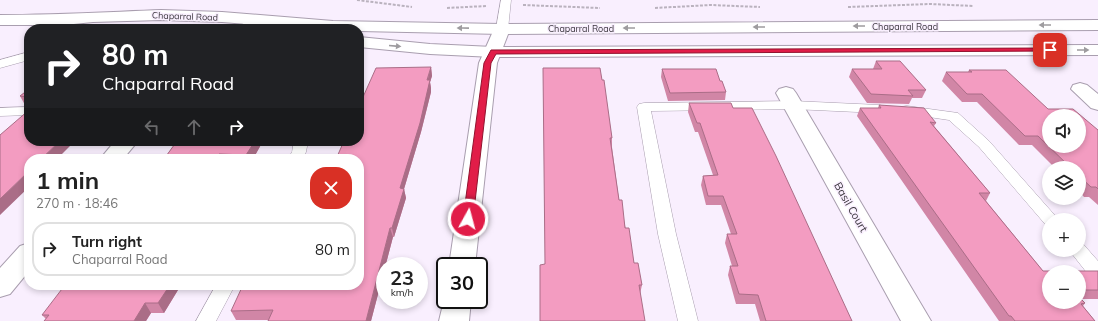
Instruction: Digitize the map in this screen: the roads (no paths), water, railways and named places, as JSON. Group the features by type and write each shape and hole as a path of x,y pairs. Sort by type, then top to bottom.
{"main road":[{"name":"Chaparral Road","path":"0,20 64,20 73,22 148,24"},
{"name":"Chaparral Road","path":"364,27 502,29 1098,25"},
{"path":"463,257 488,63 502,29"},
{"path":"364,42 430,49 493,52 1098,50"},
{"path":"1080,89 1098,104"},
{"name":"Basil Court","path":"790,99 916,321"},
{"path":"115,154 123,146"},
{"path":"0,286 24,259"},
{"path":"454,321 456,309"}],"lane":[{"path":"502,29 506,2"},
{"path":"0,64 24,57"},
{"path":"688,321 667,234 644,107 790,99 909,110 953,116 984,144 1045,213"},
{"path":"0,112 24,111"},
{"path":"1084,257 1098,273"},
{"path":"206,321 223,290"}]}
